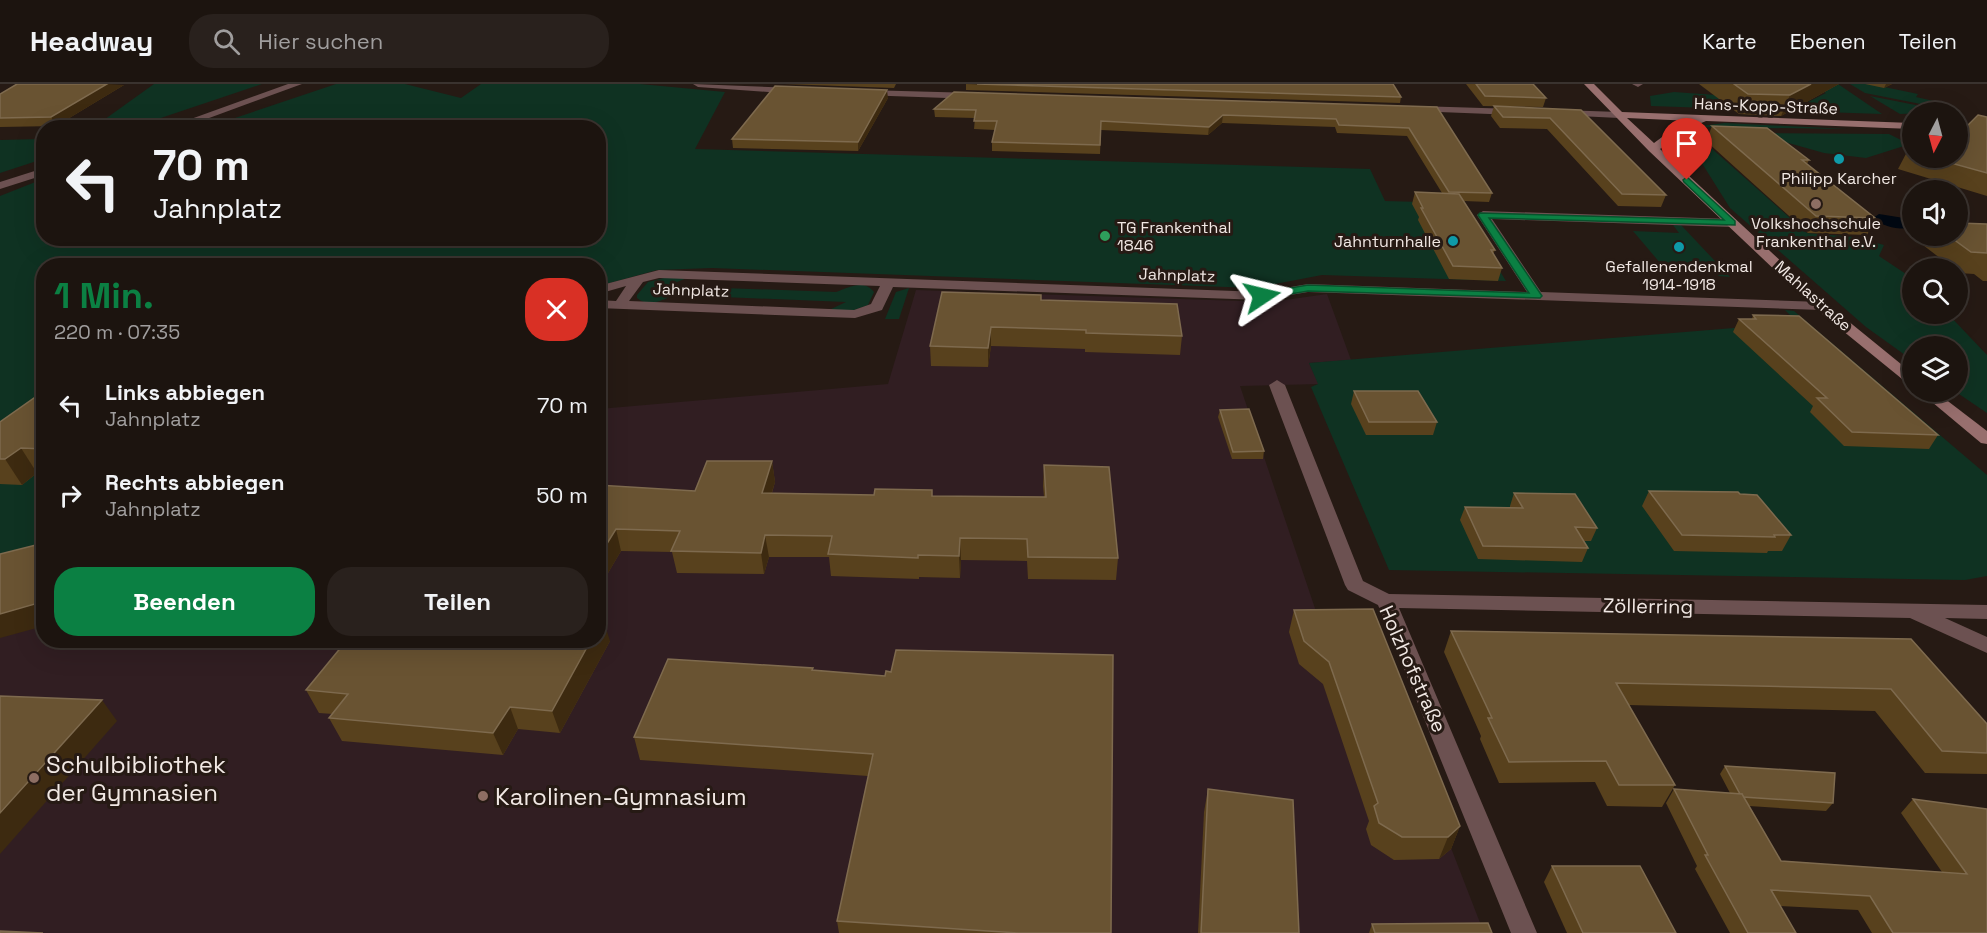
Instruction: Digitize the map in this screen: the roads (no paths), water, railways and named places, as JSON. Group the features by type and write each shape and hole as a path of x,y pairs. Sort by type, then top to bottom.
{"main road":[{"name":"Mahlastraße","path":"1589,84 1653,149 1821,306 1902,372"},
{"name":"Hans-Kopp-Straße","path":"1619,115 1902,126"},
{"path":"1653,149 1681,128 1712,119"},
{"path":"1968,127 1987,128"},
{"path":"1941,402 1987,439"}],"street":[{"path":"194,120 297,84"},
{"path":"698,84 805,91"},
{"path":"858,93 989,96"},
{"path":"1402,108 1521,112"},
{"path":"1544,112 1619,115"},
{"path":"0,186 36,174"},
{"path":"1537,296 1483,215 1732,223"},
{"name":"Jahnplatz","path":"606,288 659,274 1262,296 1308,288 1821,306"},
{"name":"Jahnplatz","path":"620,305 638,279"},
{"name":"Jahnplatz","path":"606,304 855,314 877,307 888,282"},
{"name":"Holzhofstraße","path":"1277,385 1355,585 1386,601 1524,933"},
{"name":"Zöllerring","path":"1386,601 1987,612"},
{"name":"Zöllerring","path":"1911,611 1987,646"}],"place":[{"name":"Philipp Karcher","path":"1839,159"},
{"name":"Volkshochschule Frankenthal e.V.","path":"1816,204"},
{"name":"TG Frankenthal 1846","path":"1105,236"},
{"name":"Jahnturnhalle","path":"1453,241"},
{"name":"Gefallenendenkmal 1914-1918","path":"1679,247"},
{"name":"Schulbibliothek der Gymnasien","path":"34,778"},
{"name":"Karolinen-Gymnasium","path":"483,796"}]}
